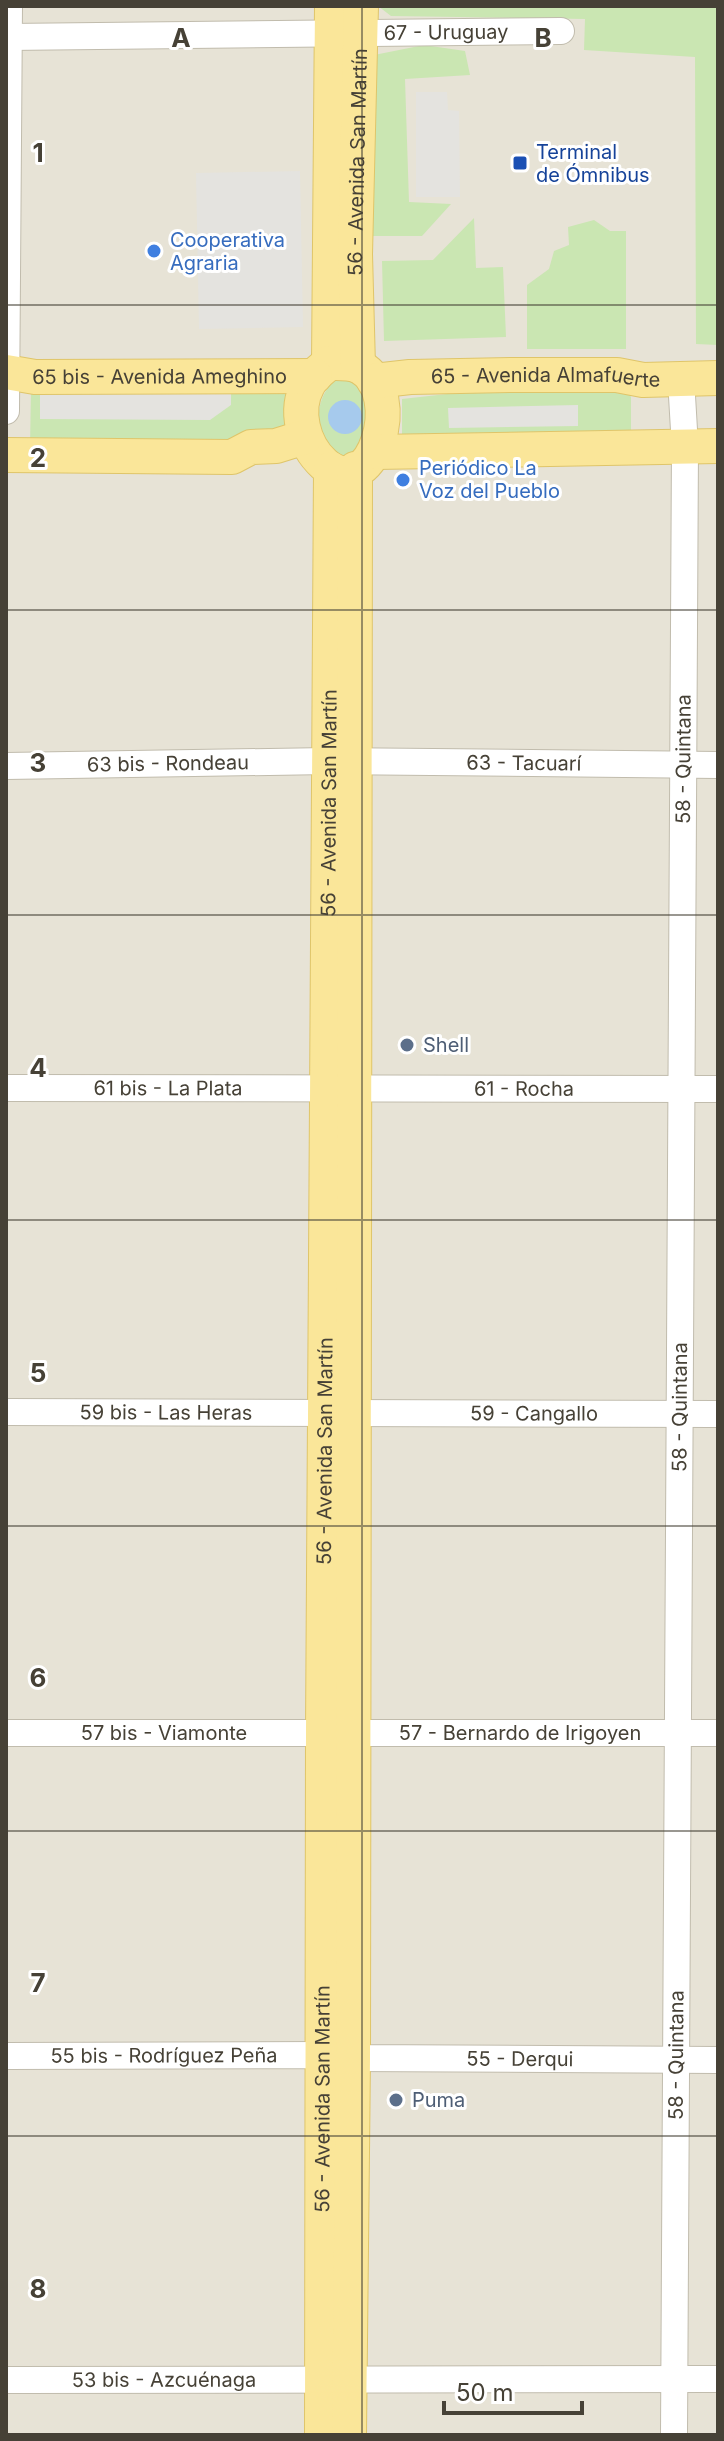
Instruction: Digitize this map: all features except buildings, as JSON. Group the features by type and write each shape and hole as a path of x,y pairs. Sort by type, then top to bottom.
{"main road":[{"name":"56 - Avenida San Martín","path":"344,371 355,254 346,20"},
{"name":"65 bis - Avenida Ameghino","path":"7,372 35,377 344,371"},
{"name":"65 - Avenida Almafuerte","path":"344,371 410,377 617,375 643,380 718,378"},
{"path":"354,463 381,432 381,397 344,371 308,382 301,418 305,437 315,455 354,463 701,447"},
{"path":"6,455 232,457 251,447 276,446 305,437"},
{"name":"56 - Avenida San Martín","path":"349,2435 336,2378 337,1732 342,762 354,463"},
{"name":"56 - Avenida San Martín","path":"322,2435 336,2378"}],"street":[{"path":"6,411 9,6"},
{"name":"67 - Uruguay","path":"8,37 346,20 561,31"},
{"name":"58 - Quintana","path":"674,2435 682,765 701,447 681,379"},
{"name":"63 - Tacuarí","path":"342,762 718,765"},
{"name":"63 bis - Rondeau","path":"6,766 342,762"},
{"name":"61 bis - La Plata","path":"6,1088 341,1090"},
{"name":"61 - Rocha","path":"341,1090 718,1089"},
{"name":"59 - Cangallo","path":"339,1411 718,1414"},
{"name":"59 bis - Las Heras","path":"6,1412 339,1411"},
{"name":"57 bis - Viamonte","path":"6,1733 337,1732"},
{"name":"57 - Bernardo de Irigoyen","path":"337,1732 718,1733"},
{"name":"55 bis - Rodríguez Peña","path":"6,2056 338,2056"},
{"name":"55 - Derqui","path":"338,2056 718,2060"},
{"name":"53 bis - Azcuénaga","path":"6,2380 718,2379"}],"shaded area":[{"path":"6,6 718,6 718,2435 6,2435"},
{"path":"416,92 447,92 448,110 459,111 460,197 416,197"},
{"path":"300,171 303,327 199,329 196,173"},
{"path":"40,377 231,377 231,405 210,420 40,419"},
{"path":"578,405 578,426 449,428 448,408"}],"green space":[{"path":"378,6 718,6 718,345 696,344 695,57 584,50 585,19 391,16"},
{"path":"424,45 465,51 470,75 405,79 409,202 451,204 422,236 372,236 374,55"},
{"path":"474,218 476,268 503,267 506,337 384,341 382,261 433,260"},
{"path":"594,220 610,231 626,231 626,349 527,349 527,285 549,269 554,251 569,245 568,227"},
{"path":"617,375 631,397 631,442 402,444 402,399"},
{"path":"336,379 364,383 370,438 343,461 327,443 319,424 322,399"},
{"path":"31,389 293,389 303,430 225,450 30,448"}],"water":[{"path":"345,400 357,405 362,417 357,429 345,434 333,429 328,417 333,405"}],"place":[{"name":"Terminal de Ómnibus","path":"520,163"},
{"name":"Cooperativa Agraria","path":"154,251"},
{"name":"Periódico La Voz del Pueblo","path":"403,480"},
{"name":"Shell","path":"407,1045"},
{"name":"Puma","path":"396,2100"}]}
